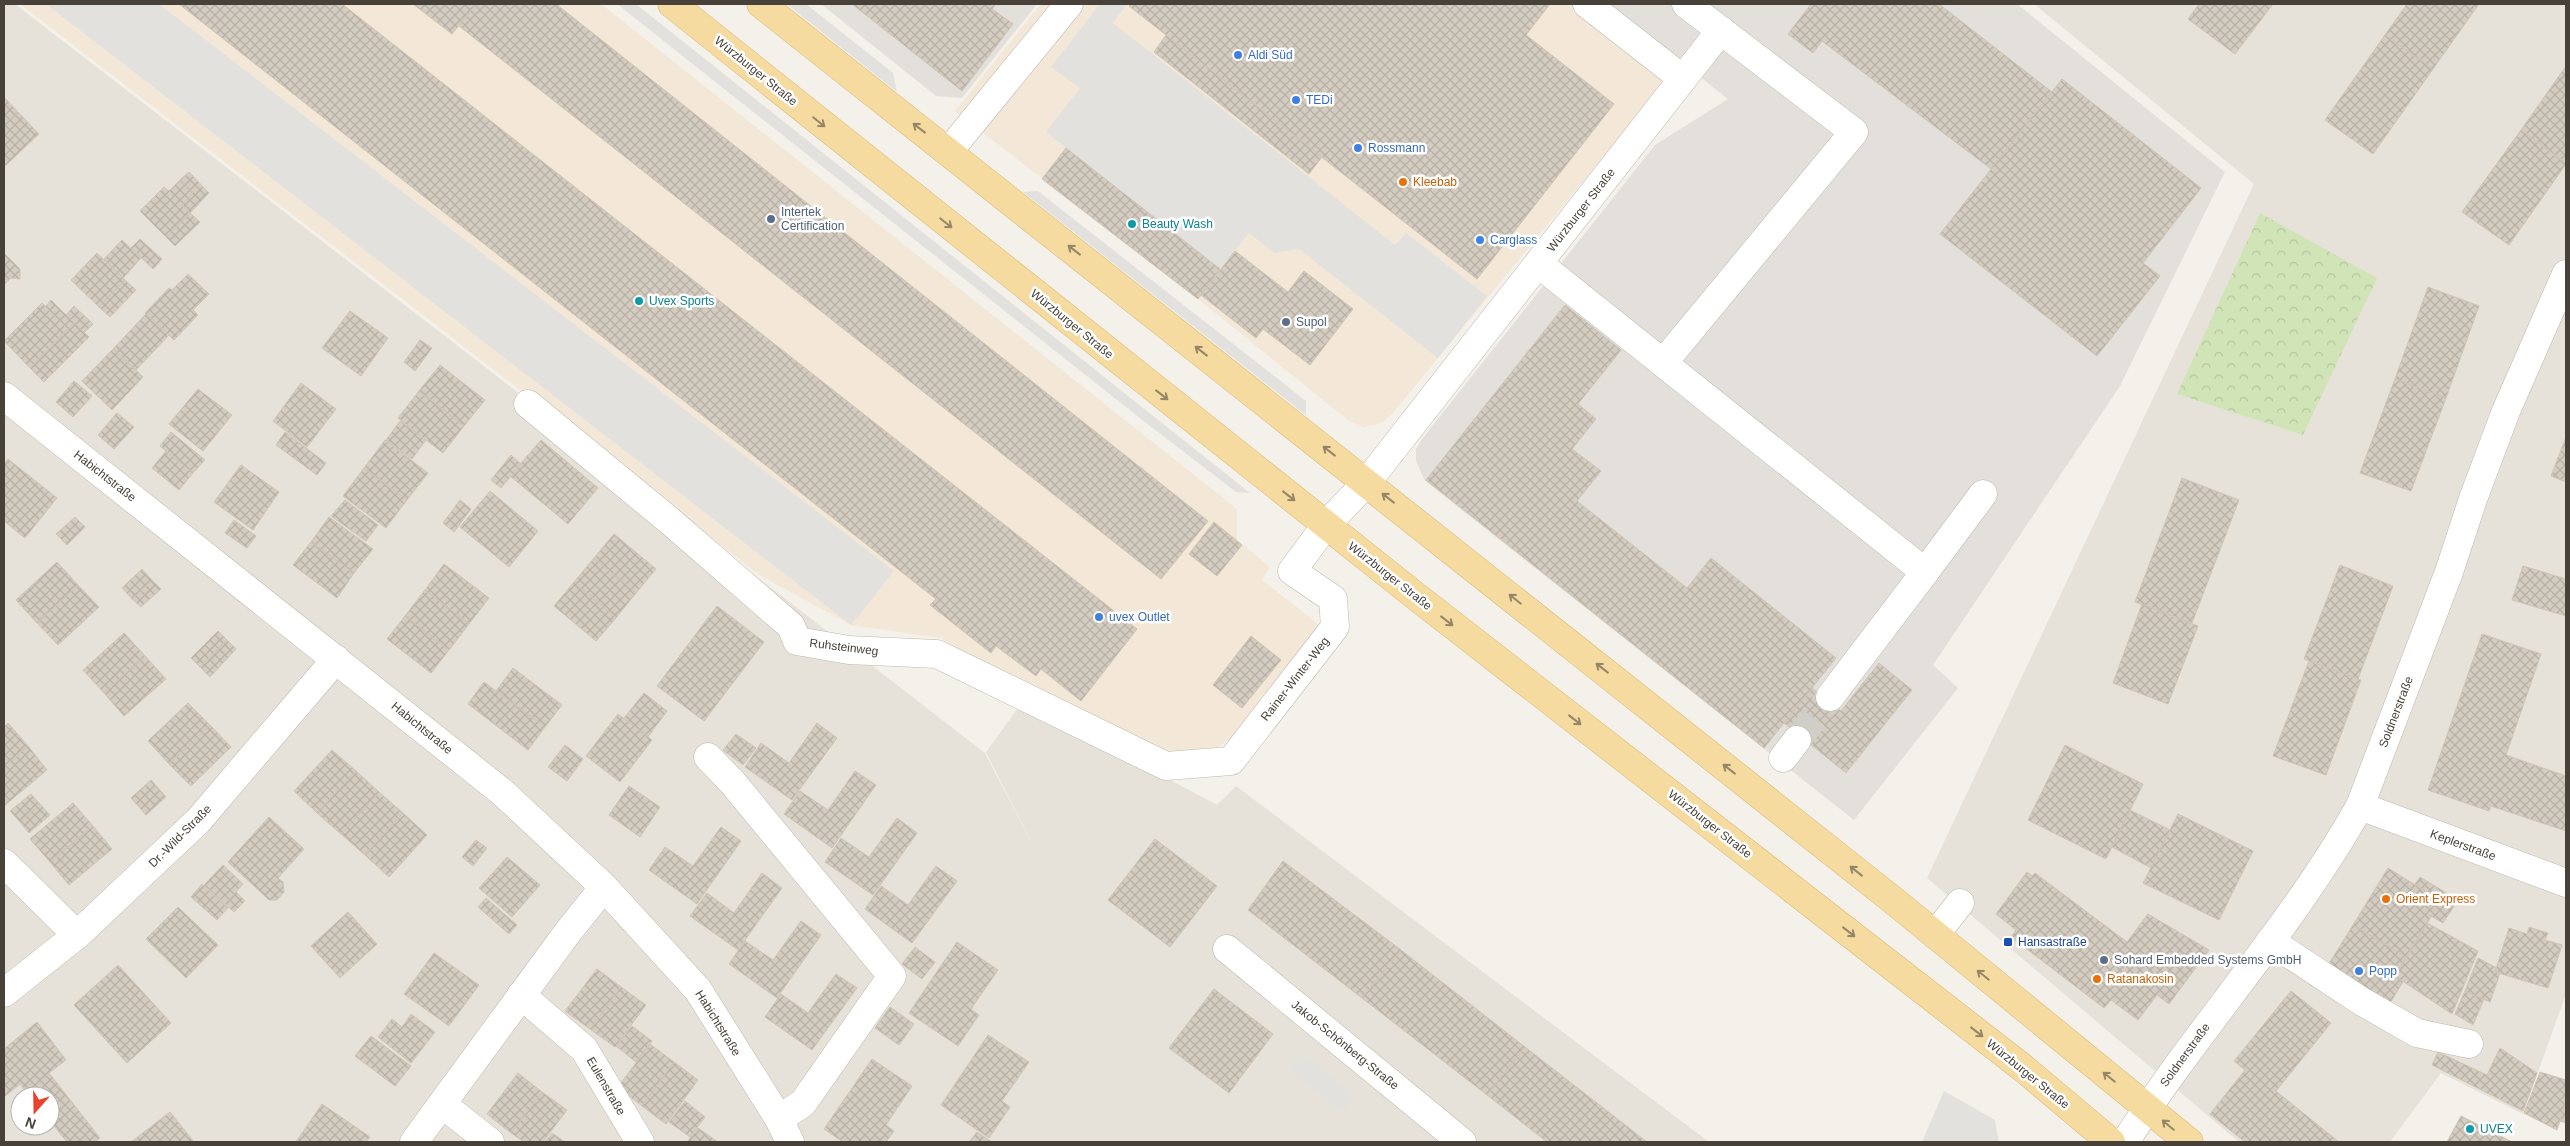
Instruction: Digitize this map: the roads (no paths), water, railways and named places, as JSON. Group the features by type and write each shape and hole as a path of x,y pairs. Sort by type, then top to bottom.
{"main road":[{"name":"Würzburger Straße","path":"672,4 1326,525 2016,1062 2111,1142"},
{"path":"761,4 1367,482 1934,934 2189,1142"}],"street":[{"path":"949,152 1069,4"},
{"path":"1588,4 1683,79"},
{"path":"1663,364 1854,132 1686,4"},
{"name":"Würzburger Straße","path":"1326,525 1367,482 1721,30"},
{"path":"1539,264 1925,572"},
{"name":"Soldnerstraße","path":"2147,1108 2270,941 2346,830 2360,806 2449,572 2473,499 2503,420 2566,274"},
{"name":"Habichtstraße","path":"4,396 502,792 604,887 698,990 784,1131 892,976 733,783 708,757"},
{"name":"Ruhsteinweg","path":"528,404 671,522 791,626 797,641 849,650 937,654 1166,766"},
{"path":"1830,697 1983,494"},
{"name":"Rainer-Winter-Weg","path":"1166,766 1231,761 1335,627 1333,599 1292,572 1326,525"},
{"name":"Dr.-Wild-Straße","path":"4,993 77,936 198,821 336,660"},
{"name":"Keplerstraße","path":"2360,806 2566,883"},
{"path":"4,863 77,936"},
{"path":"414,1142 521,995 604,887"},
{"path":"1934,934 1960,903"},
{"path":"2270,941 2361,1001 2417,1033 2469,1044"},
{"name":"Jakob-Schönberg-Straße","path":"1227,949 1462,1142"},
{"name":"Eulenstraße","path":"521,995 584,1049 640,1142"},
{"path":"442,1104 490,1142"},
{"path":"2125,1142 2147,1108"}],"tunnel":[{"path":"1797,740 1830,697"}],"place":[{"name":"Aldi Süd","path":"1238,55"},
{"name":"TEDi","path":"1296,100"},
{"name":"Rossmann","path":"1358,148"},
{"name":"Kleebab","path":"1403,182"},
{"name":"Intertek Certification","path":"771,219"},
{"name":"Beauty Wash","path":"1132,224"},
{"name":"Carglass","path":"1480,240"},
{"name":"Uvex Sports","path":"639,301"},
{"name":"Supol","path":"1286,322"},
{"name":"uvex Outlet","path":"1099,617"},
{"name":"Orient Express","path":"2386,899"},
{"name":"Hansastraße","path":"2008,942"},
{"name":"Sohard Embedded Systems GmbH","path":"2104,960"},
{"name":"Popp","path":"2359,971"},
{"name":"Ratanakosin","path":"2097,979"},
{"name":"UVEX","path":"2470,1129"}]}
